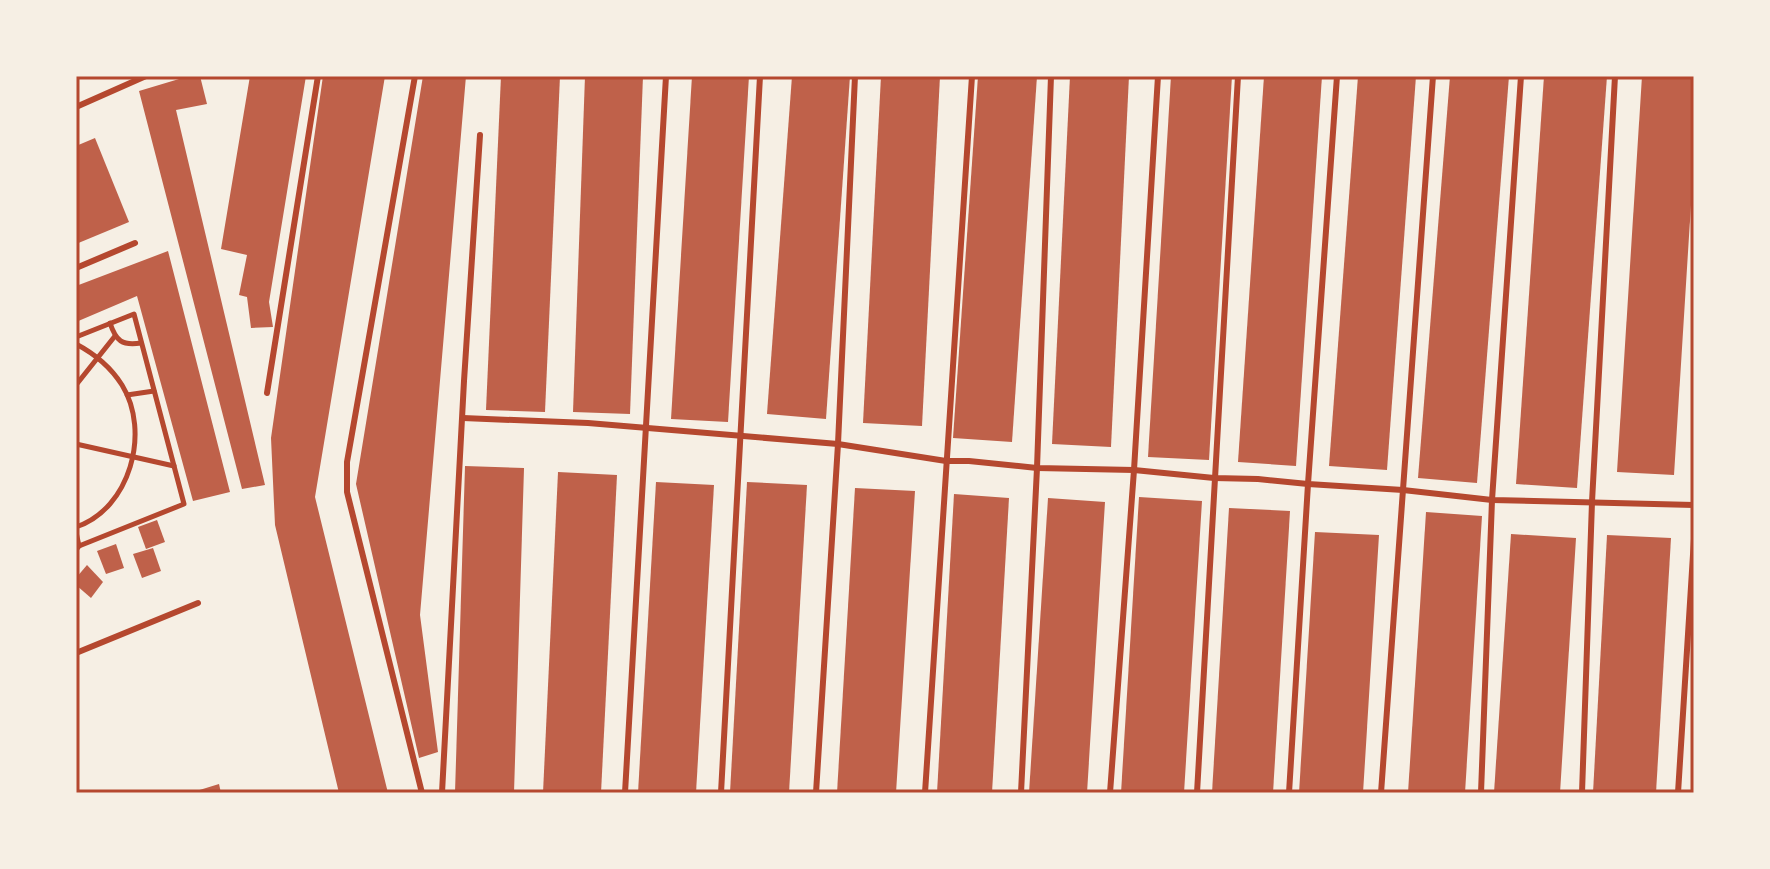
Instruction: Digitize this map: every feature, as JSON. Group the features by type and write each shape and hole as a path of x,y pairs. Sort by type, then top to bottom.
{"lane":[{"path":"76,107 146,76"},
{"path":"267,393 318,76"},
{"path":"415,76 347,462 347,492 422,793"},
{"path":"625,793 666,76"},
{"path":"721,793 760,76"},
{"path":"816,793 838,444 855,76"},
{"path":"925,793 972,76"},
{"path":"1021,793 1051,76"},
{"path":"1110,793 1158,76"},
{"path":"1197,793 1238,76"},
{"path":"1289,793 1337,76"},
{"path":"1381,793 1433,76"},
{"path":"1481,793 1492,500 1521,76"},
{"path":"1582,793 1592,502 1615,76"},
{"path":"442,793 480,135"},
{"path":"76,268 135,243"},
{"path":"463,418 588,423 838,444 946,461 1037,468 1134,470 1403,490 1492,500 1694,505"},
{"path":"1678,793 1694,539"},
{"path":"76,653 198,603"}],"path":[{"path":"76,337 134,314 184,504 78,548 76,530 108,507 125,482 135,433 127,395 98,357 76,344"},
{"path":"110,323 115,336 124,343 141,343"},
{"path":"76,385 115,336"},
{"path":"127,395 154,391"},
{"path":"76,444 174,466"}],"building":[{"path":"189,76 200,76 207,104 176,110 265,485 242,489 139,91"},
{"path":"250,76 306,76 269,302 273,327 251,328 247,297 239,295 247,255 221,249"},
{"path":"323,76 385,76 315,497 388,793 339,793 275,525 271,438"},
{"path":"423,76 466,76 420,615 438,752 419,758 356,484"},
{"path":"501,76 560,76 545,412 486,410"},
{"path":"585,76 643,76 630,414 573,412"},
{"path":"692,76 749,76 728,422 671,419"},
{"path":"792,76 850,76 826,419 767,414"},
{"path":"881,76 940,76 922,426 863,423"},
{"path":"978,76 1037,76 1012,442 953,438"},
{"path":"1070,76 1129,76 1111,447 1052,444"},
{"path":"1171,76 1232,76 1209,460 1148,457"},
{"path":"1264,76 1322,76 1296,466 1238,462"},
{"path":"1358,76 1416,76 1387,470 1329,466"},
{"path":"1450,76 1509,76 1477,483 1418,478"},
{"path":"1544,76 1607,76 1577,488 1516,484"},
{"path":"1642,76 1694,76 1694,157 1674,475 1617,472"},
{"path":"95,138 129,222 76,244 76,146"},
{"path":"168,251 230,492 193,501 137,296 76,322 76,286"},
{"path":"465,466 524,468 514,793 455,793"},
{"path":"558,472 617,475 601,793 543,793"},
{"path":"656,482 714,485 696,793 638,793"},
{"path":"747,482 807,485 789,793 730,793"},
{"path":"855,488 915,491 896,793 837,793"},
{"path":"954,494 1009,498 992,793 937,793"},
{"path":"1139,497 1202,501 1184,793 1121,793"},
{"path":"1048,498 1105,502 1087,793 1029,793"},
{"path":"1229,508 1290,511 1273,793 1212,793"},
{"path":"1426,512 1482,516 1465,793 1408,793"},
{"path":"157,520 165,542 146,549 138,527"},
{"path":"1315,532 1379,535 1363,793 1299,793"},
{"path":"1511,534 1576,538 1560,793 1494,793"},
{"path":"1607,535 1671,538 1656,793 1593,793"},
{"path":"116,544 124,568 106,574 97,551"},
{"path":"153,548 161,571 142,578 133,554"},
{"path":"87,565 103,582 91,598 76,585 76,578"},
{"path":"219,784 221,793 193,793 193,792"}]}
